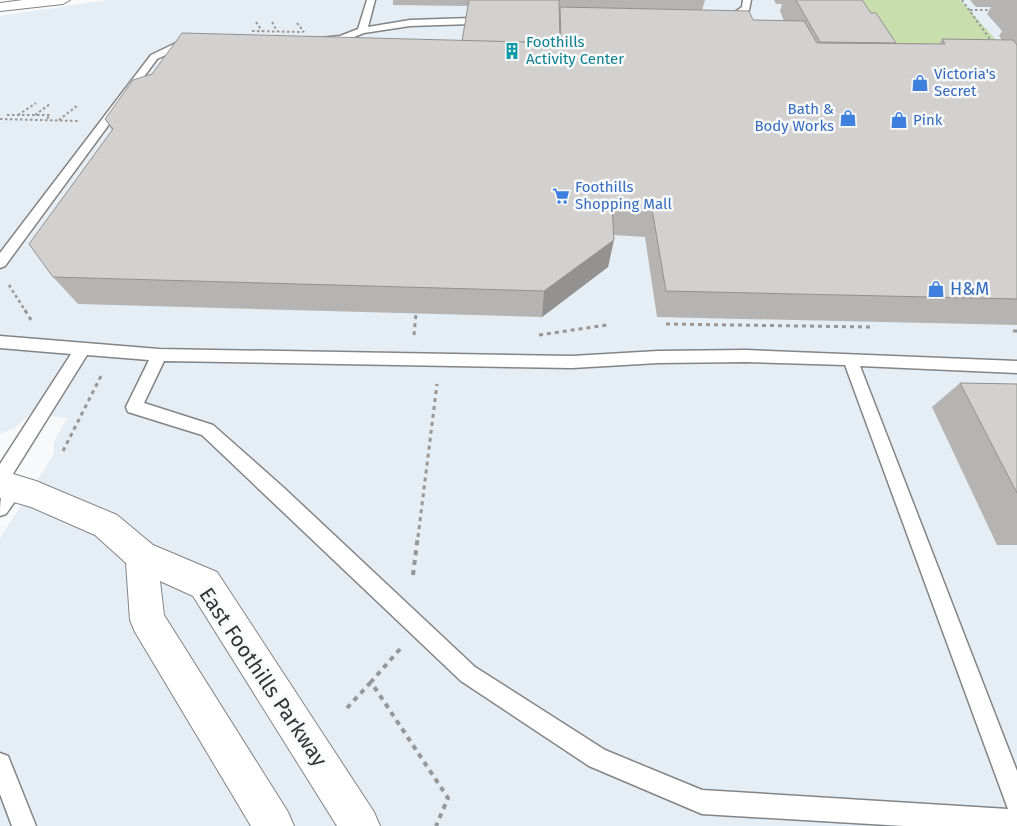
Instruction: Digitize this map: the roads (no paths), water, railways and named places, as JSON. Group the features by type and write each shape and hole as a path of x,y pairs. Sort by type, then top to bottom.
{"street":[{"path":"0,7 19,3 63,0"},
{"name":"East Foothills Parkway","path":"4,489 106,525 142,556 205,584 360,826"},
{"path":"142,556 147,620 274,826"}],"lane":[{"path":"362,31 371,0"},
{"path":"712,23 732,18 746,8 747,0"},
{"path":"313,37 341,39 362,31 410,22 470,21"},
{"path":"0,263 154,57 181,44 199,44"},
{"path":"0,342 159,355 572,362 658,356 850,359 1007,364 1017,367"},
{"path":"4,489 82,350"},
{"path":"159,355 134,407 207,430 468,674 597,758 702,802 1017,821"},
{"path":"850,359 1017,801"},
{"path":"0,764 24,826"}],"place":[{"name":"Foothills Activity Center","path":"512,51"},
{"name":"Victoria's Secret","path":"920,83"},
{"name":"Bath & Body Works","path":"848,118"},
{"name":"Pink","path":"899,120"},
{"name":"Foothills Shopping Mall","path":"561,196"},
{"name":"H&M","path":"936,289"}]}
